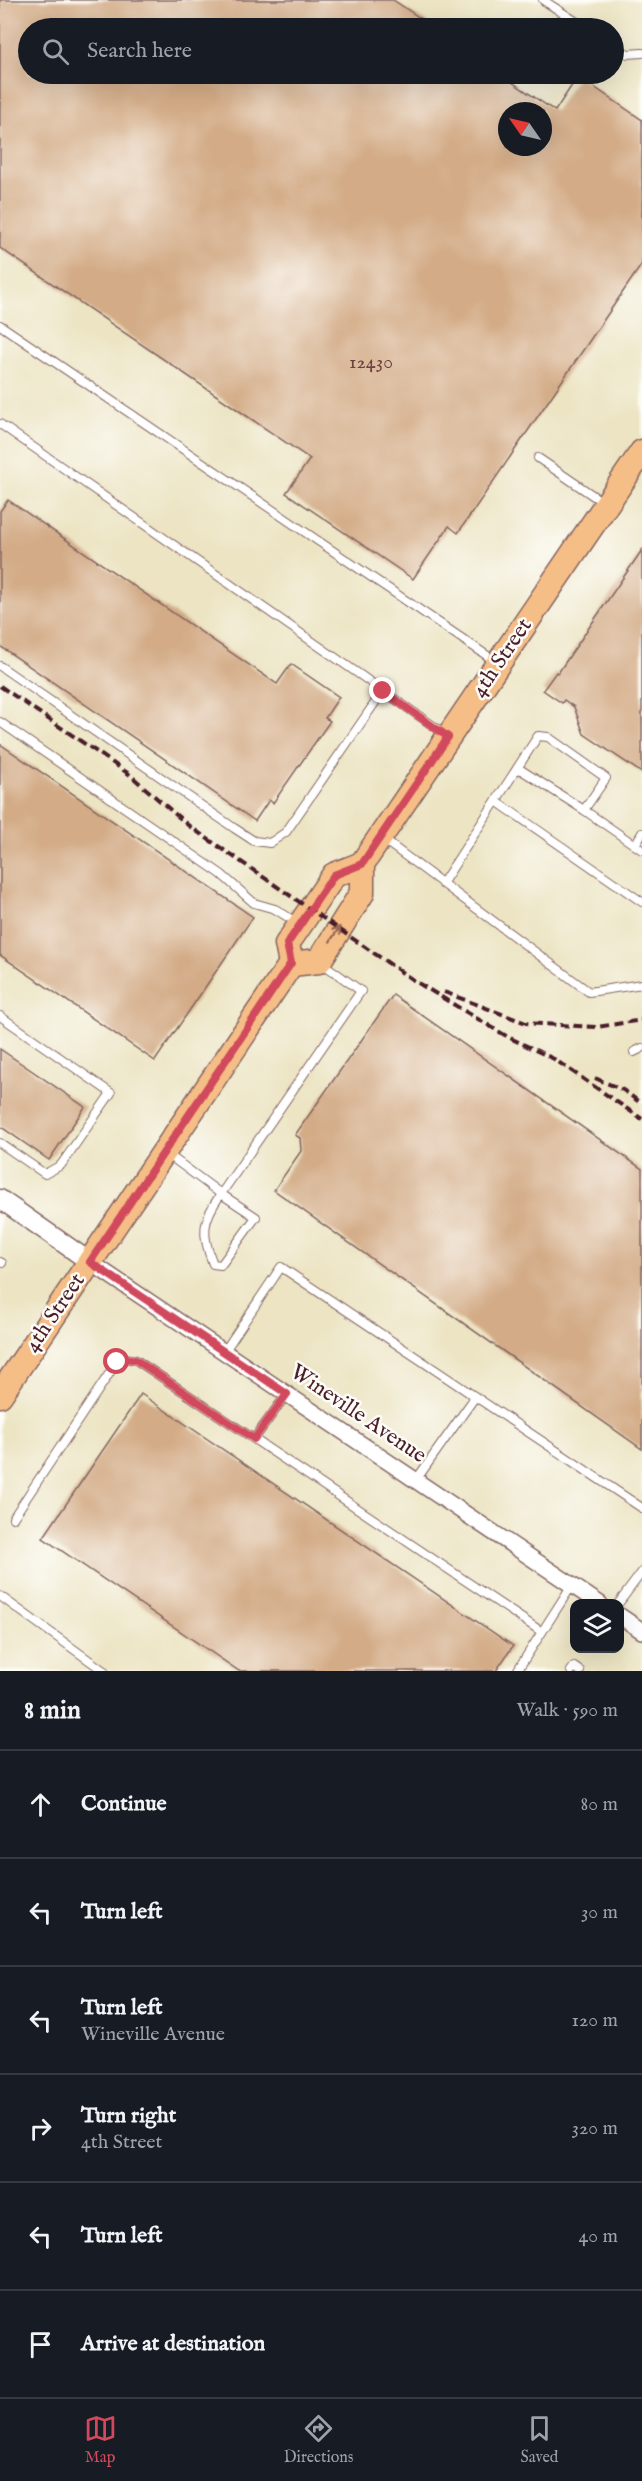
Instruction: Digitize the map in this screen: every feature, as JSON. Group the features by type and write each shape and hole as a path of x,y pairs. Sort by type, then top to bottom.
{"main road":[{"name":"4th Street","path":"0,1395 291,963 287,944 334,875 362,864 642,452"},
{"path":"291,963 319,961 362,893 362,864"}],"street":[{"path":"0,1199 90,1262"},
{"name":"Wineville Avenue","path":"90,1262 593,1599"},
{"path":"624,1619 642,1631"}],"lane":[{"path":"543,0 571,18"},
{"path":"624,52 628,54 642,53"},
{"path":"0,326 499,663"},
{"path":"0,424 448,737"},
{"path":"538,458 606,505"},
{"path":"0,666 234,828 254,841 270,843 286,832 383,691"},
{"path":"0,722 221,874 254,903 275,909 300,925"},
{"path":"442,884 538,736 548,737 606,778 584,810"},
{"path":"518,768 638,848 642,833"},
{"path":"496,801 642,903"},
{"path":"380,837 589,992 642,984"},
{"path":"165,1152 221,1194 256,1217 229,1259 221,1265 213,1264 204,1228 209,1210 221,1194 361,991 319,961"},
{"path":"0,1016 111,1093 61,1165 45,1174 0,1143"},
{"path":"224,1352 281,1267 642,1508"},
{"path":"13,1518 117,1362 125,1358 136,1360 542,1632"},
{"path":"254,1439 287,1394"},
{"path":"416,1480 475,1397"},
{"path":"622,1599 642,1572"},
{"path":"517,1671 572,1585"},
{"path":"0,1596 104,1671"},
{"path":"571,1671 574,1667 580,1671"}],"building":[{"path":"0,0 393,0 420,18 18,18 18,84 515,84 542,102 498,102 498,156 552,156 552,109 555,111 573,84 590,84 642,120 642,264 458,533 449,526 413,579 286,493 310,459 0,248"},
{"path":"8,500 277,684 291,664 339,697 325,718 330,721 273,803 269,800 255,821 0,646 0,511"},
{"path":"642,550 642,773 584,734 574,707 564,700 562,703 543,690 556,672 558,673"},
{"path":"0,744 253,917 155,1061 0,955"},
{"path":"393,995 642,1169 642,1449 274,1190 301,1151 300,1138 295,1135"},
{"path":"0,1049 85,1107 49,1160 0,1126"},
{"path":"141,1394 513,1646 496,1671 239,1671 43,1538"}],"railway":[{"path":"0,686 129,774 189,826 413,980 508,1037 554,1059 642,1119"},
{"path":"444,992 526,1023 597,1027 642,1020"},
{"path":"595,1078 623,1090 642,1104"}],"route":[{"path":"117,1362 125,1358 136,1360 254,1439 287,1394 90,1262 291,963 287,944 310,910 334,875 362,864 448,737 383,691"}]}
